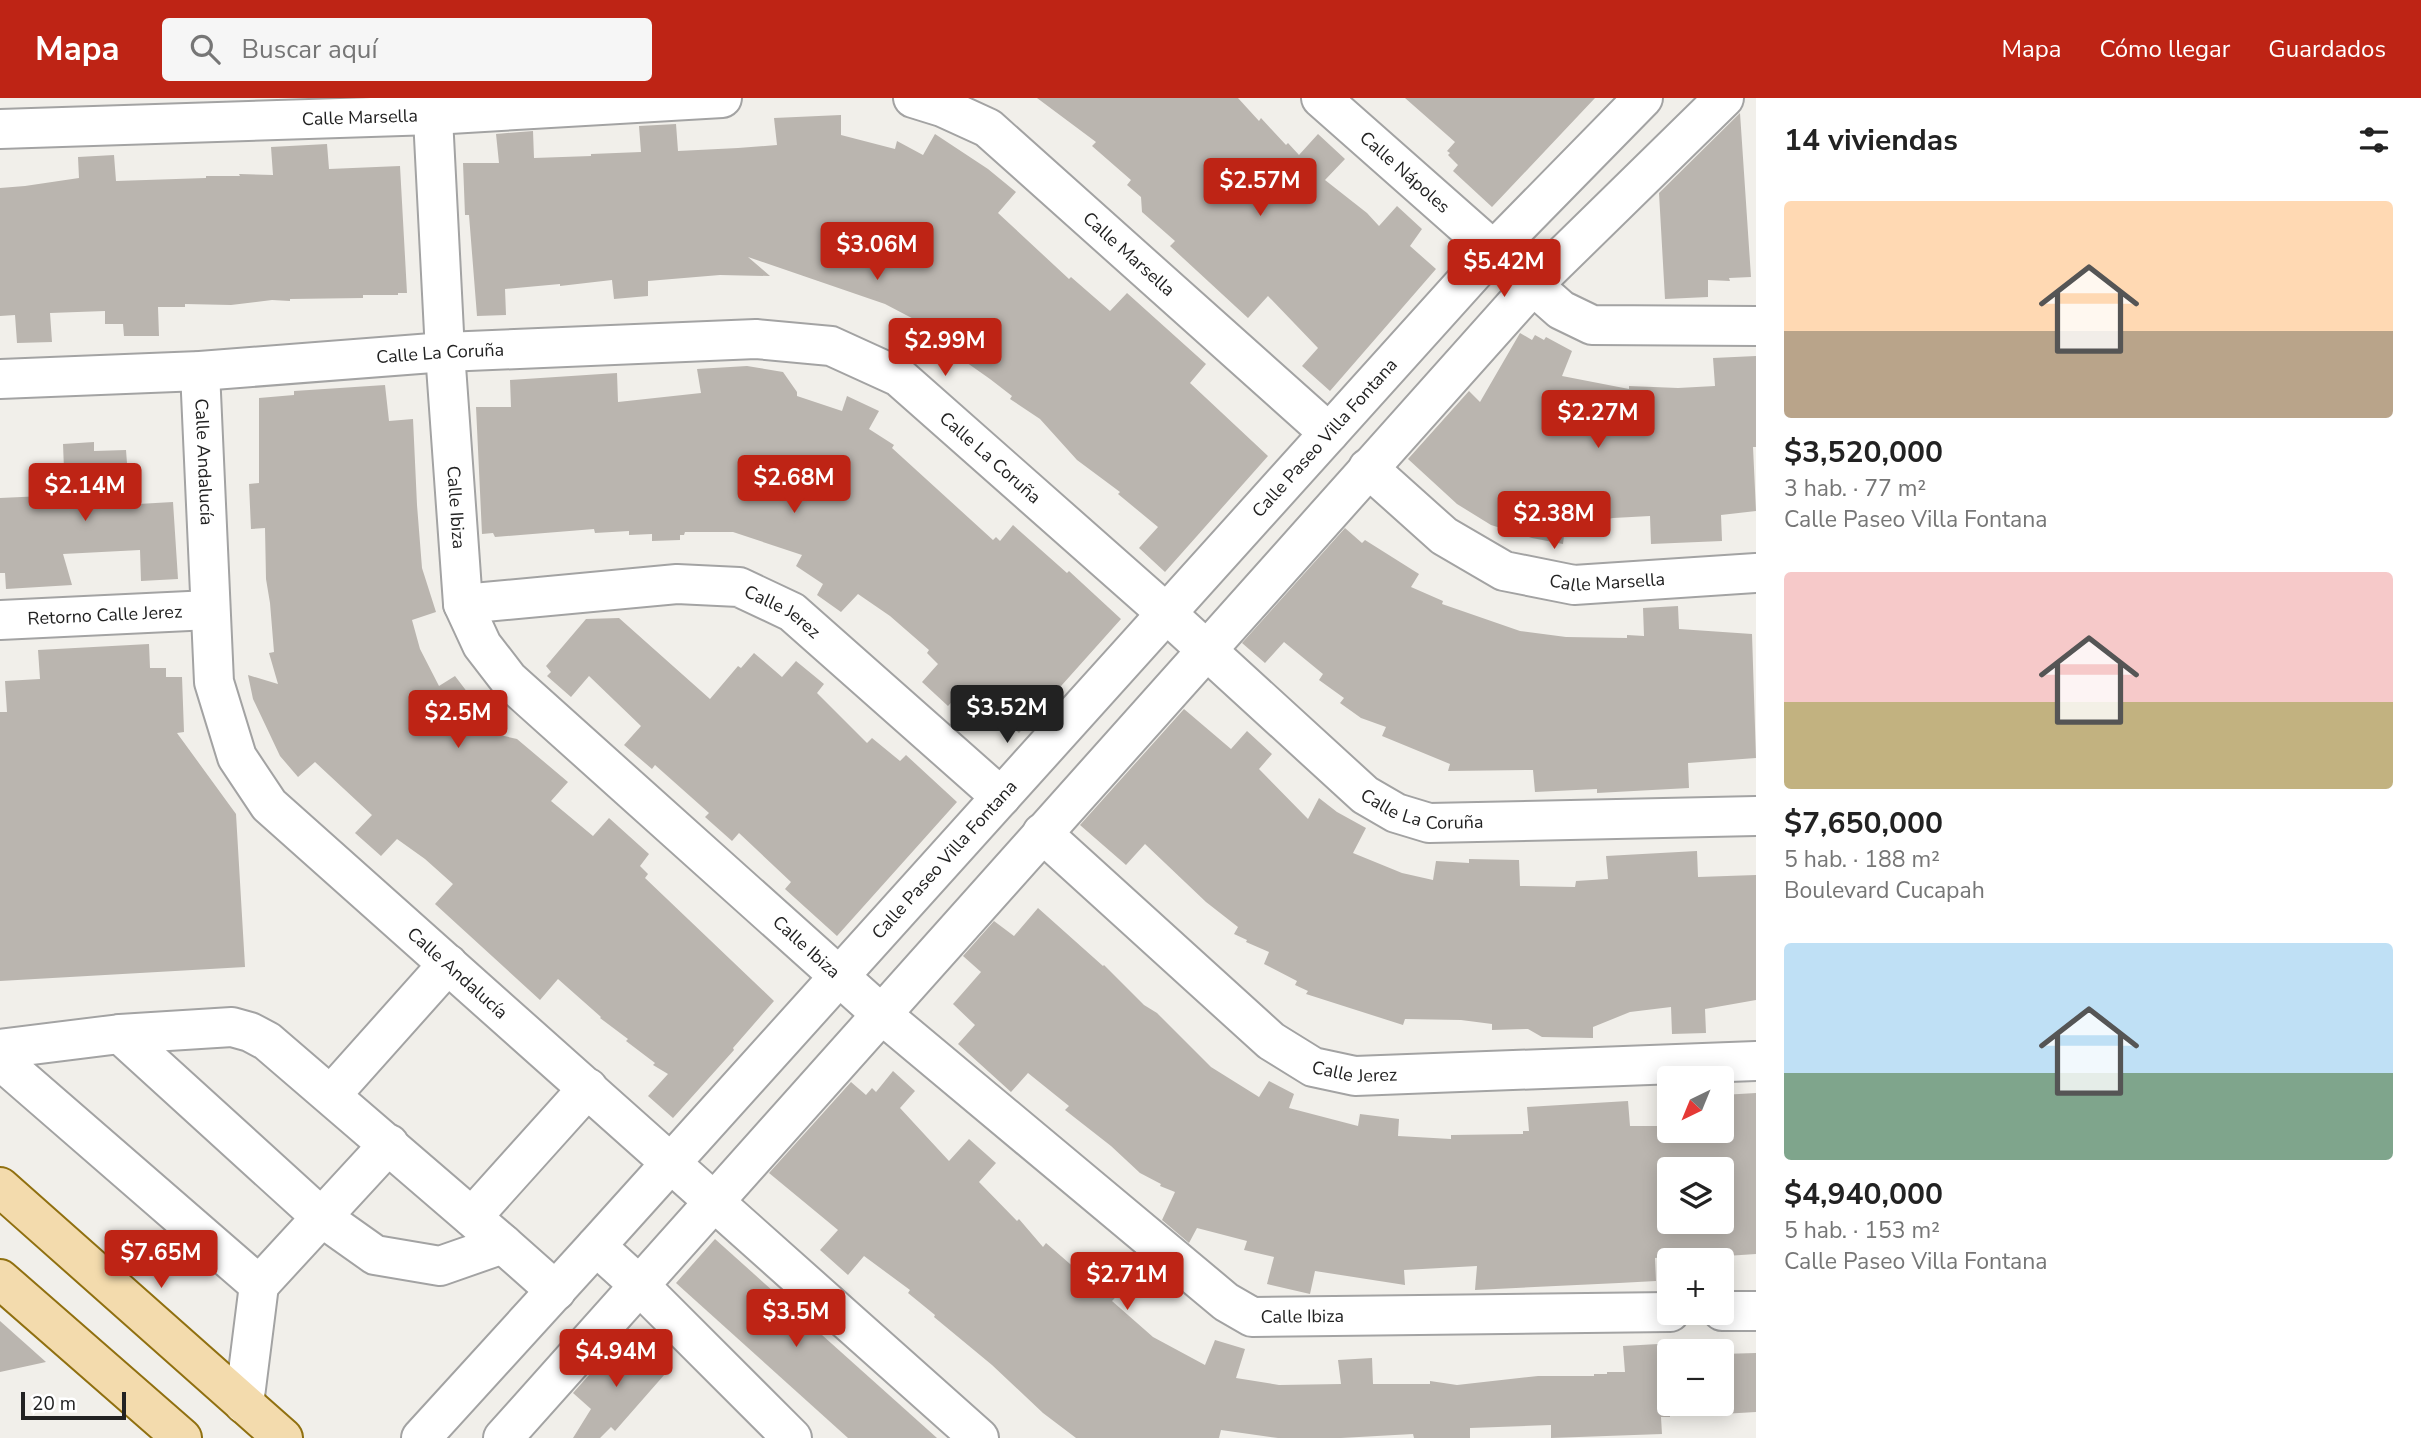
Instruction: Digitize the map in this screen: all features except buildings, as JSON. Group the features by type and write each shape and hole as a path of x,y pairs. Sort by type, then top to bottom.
{"main road":[{"path":"0,1187 283,1438"},
{"path":"0,1279 182,1438"}],"street":[{"name":"Calle Marsella","path":"0,129 433,106 722,98"},
{"name":"Calle Marsella","path":"913,98 942,107 988,128 1329,433"},
{"name":"Calle Nápoles","path":"1321,98 1561,310 1592,326 1756,326"},
{"name":"Calle Paseo Villa Fontana","path":"421,1438 1494,250 1643,98"},
{"path":"503,1438 1205,649 1533,285 1724,98"},
{"name":"Calle Ibiza","path":"433,106 445,352 463,604 482,645 509,680 880,1013 1226,1302 1252,1317 1657,1312"},
{"name":"Calle La Coruña","path":"0,379 200,371 445,352 756,339 831,346 899,377 1166,613 1364,795 1396,813 1429,823 1756,816"},
{"name":"Calle Andalucía","path":"200,371 214,682 237,757 269,805 979,1438"},
{"name":"Calle Marsella","path":"1368,468 1444,536 1504,571 1574,585 1756,573"},
{"name":"Calle Jerez","path":"463,604 677,584 739,587 792,612 1001,796"},
{"name":"Retorno Calle Jerez","path":"0,620 210,610"},
{"name":"Calle Jerez","path":"1042,833 1270,1041 1313,1067 1354,1076 1756,1061"},
{"path":"331,1095 448,964"},
{"path":"0,1049 120,1034 232,1027 250,1032 267,1041 389,1144 556,1291"},
{"path":"120,1034 320,1216 376,1255 440,1266 502,1244"},
{"path":"0,1060 259,1285"},
{"path":"472,1217 588,1088"},
{"path":"244,1404 259,1285 389,1144"},
{"path":"596,1246 639,1285 792,1438"},
{"path":"1734,1311 1756,1311"}]}
